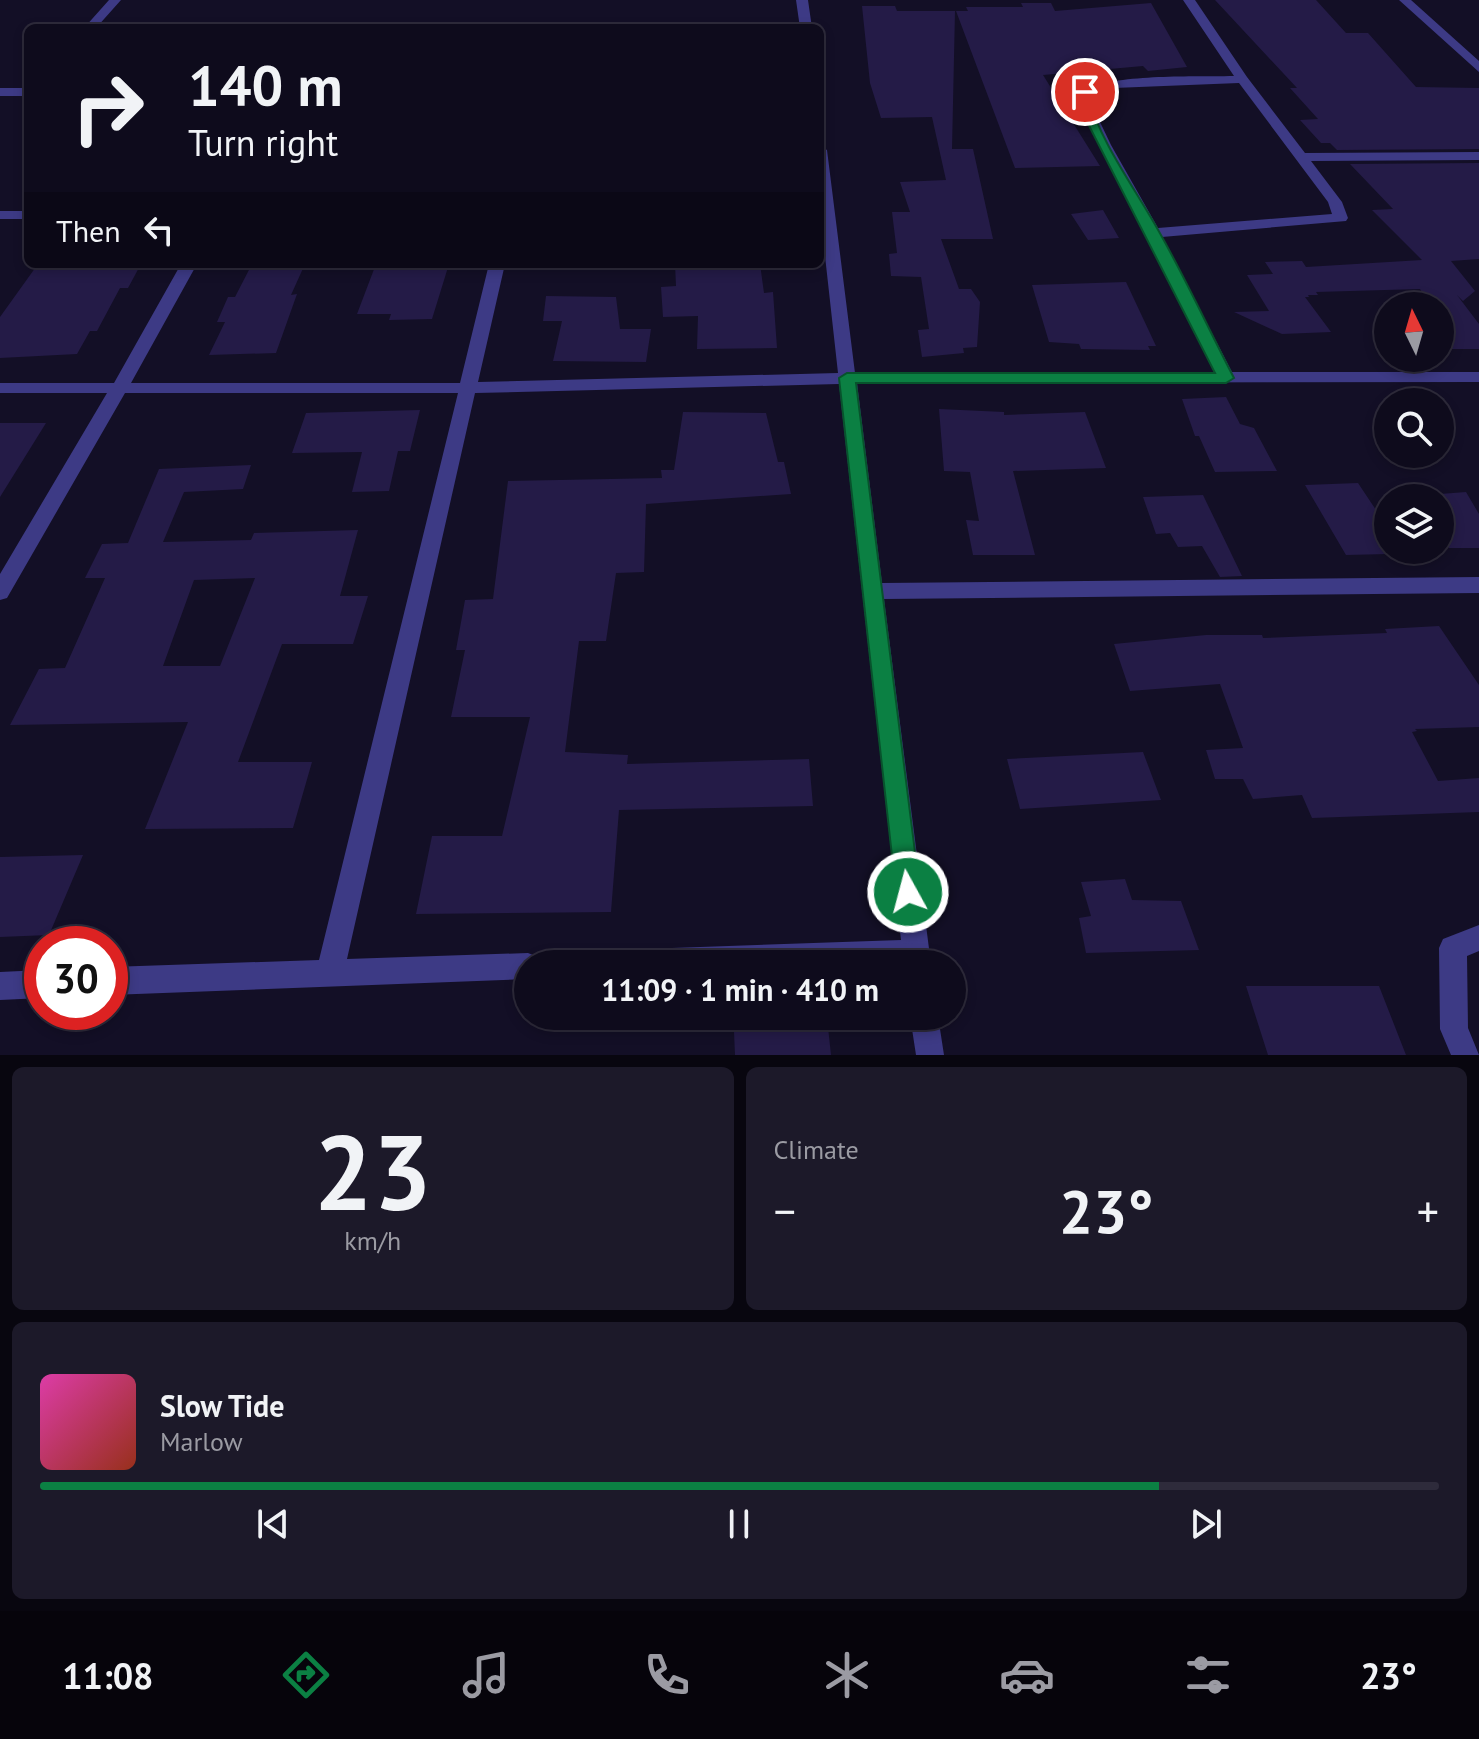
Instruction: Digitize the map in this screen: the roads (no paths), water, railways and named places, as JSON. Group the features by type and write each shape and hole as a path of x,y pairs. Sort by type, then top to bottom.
{"street":[{"path":"94,24 115,0"},
{"path":"802,0 805,24"},
{"path":"1153,233 1341,218 1335,202 1242,79 1189,0"},
{"path":"1405,0 1479,68"},
{"path":"1226,378 1082,97 1097,87 1114,84 1242,79"},
{"path":"0,92 24,92"},
{"path":"1301,157 1479,156"},
{"path":"824,184 915,950"},
{"path":"0,215 24,215"},
{"path":"0,592 62,490 187,268"},
{"path":"330,973 496,268"},
{"path":"0,388 467,388 847,378 1479,377"},
{"path":"873,591 1479,585"},
{"path":"1466,1055 1454,1029 1453,948 1479,938"},
{"path":"128,980 514,966"},
{"path":"0,986 24,985"},
{"path":"926,1030 930,1055"}]}
